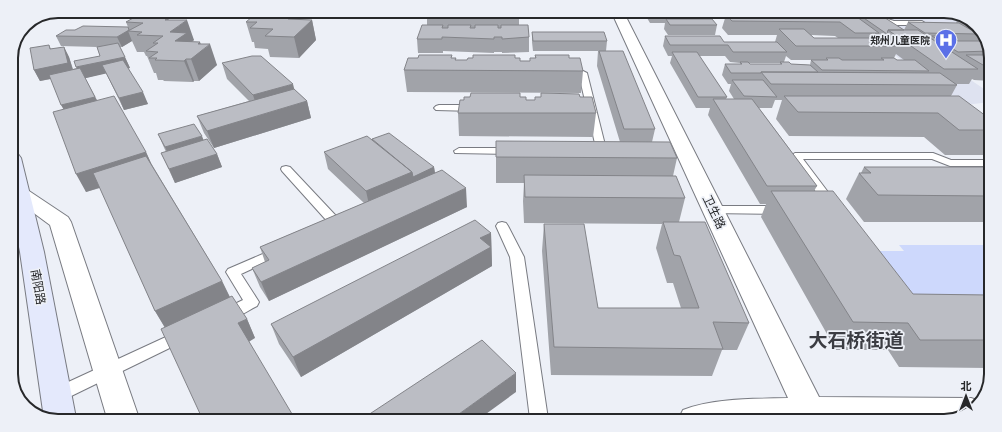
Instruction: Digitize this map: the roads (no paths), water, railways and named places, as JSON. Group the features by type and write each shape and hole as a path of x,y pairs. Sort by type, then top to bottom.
{"main road":[{"name":"南阳路","path":"18,189 32,252 58,406"}],"street":[{"name":"卫生路","path":"620,18 681,152 713,210 810,411"},
{"path":"19,193 60,222 122,414"},
{"path":"742,414 810,411 957,412"}],"lane":[{"path":"878,18 883,21 893,23 930,23"},
{"path":"560,73 583,73 588,109 598,152 617,152"},
{"path":"439,108 485,108"},
{"path":"459,151 523,151"},
{"path":"821,210 836,210 795,156 933,156 950,163 984,163"},
{"path":"286,169 334,221 325,231 318,234"},
{"path":"713,210 790,210"},
{"path":"502,226 517,256 539,414"},
{"path":"216,319 252,302 233,272 290,247"},
{"path":"58,406 108,371 194,330"}],"place":[{"name":"郑州儿童医院","path":"946,60"}],"district":[{"name":"大石桥街道","path":"856,340"}]}
